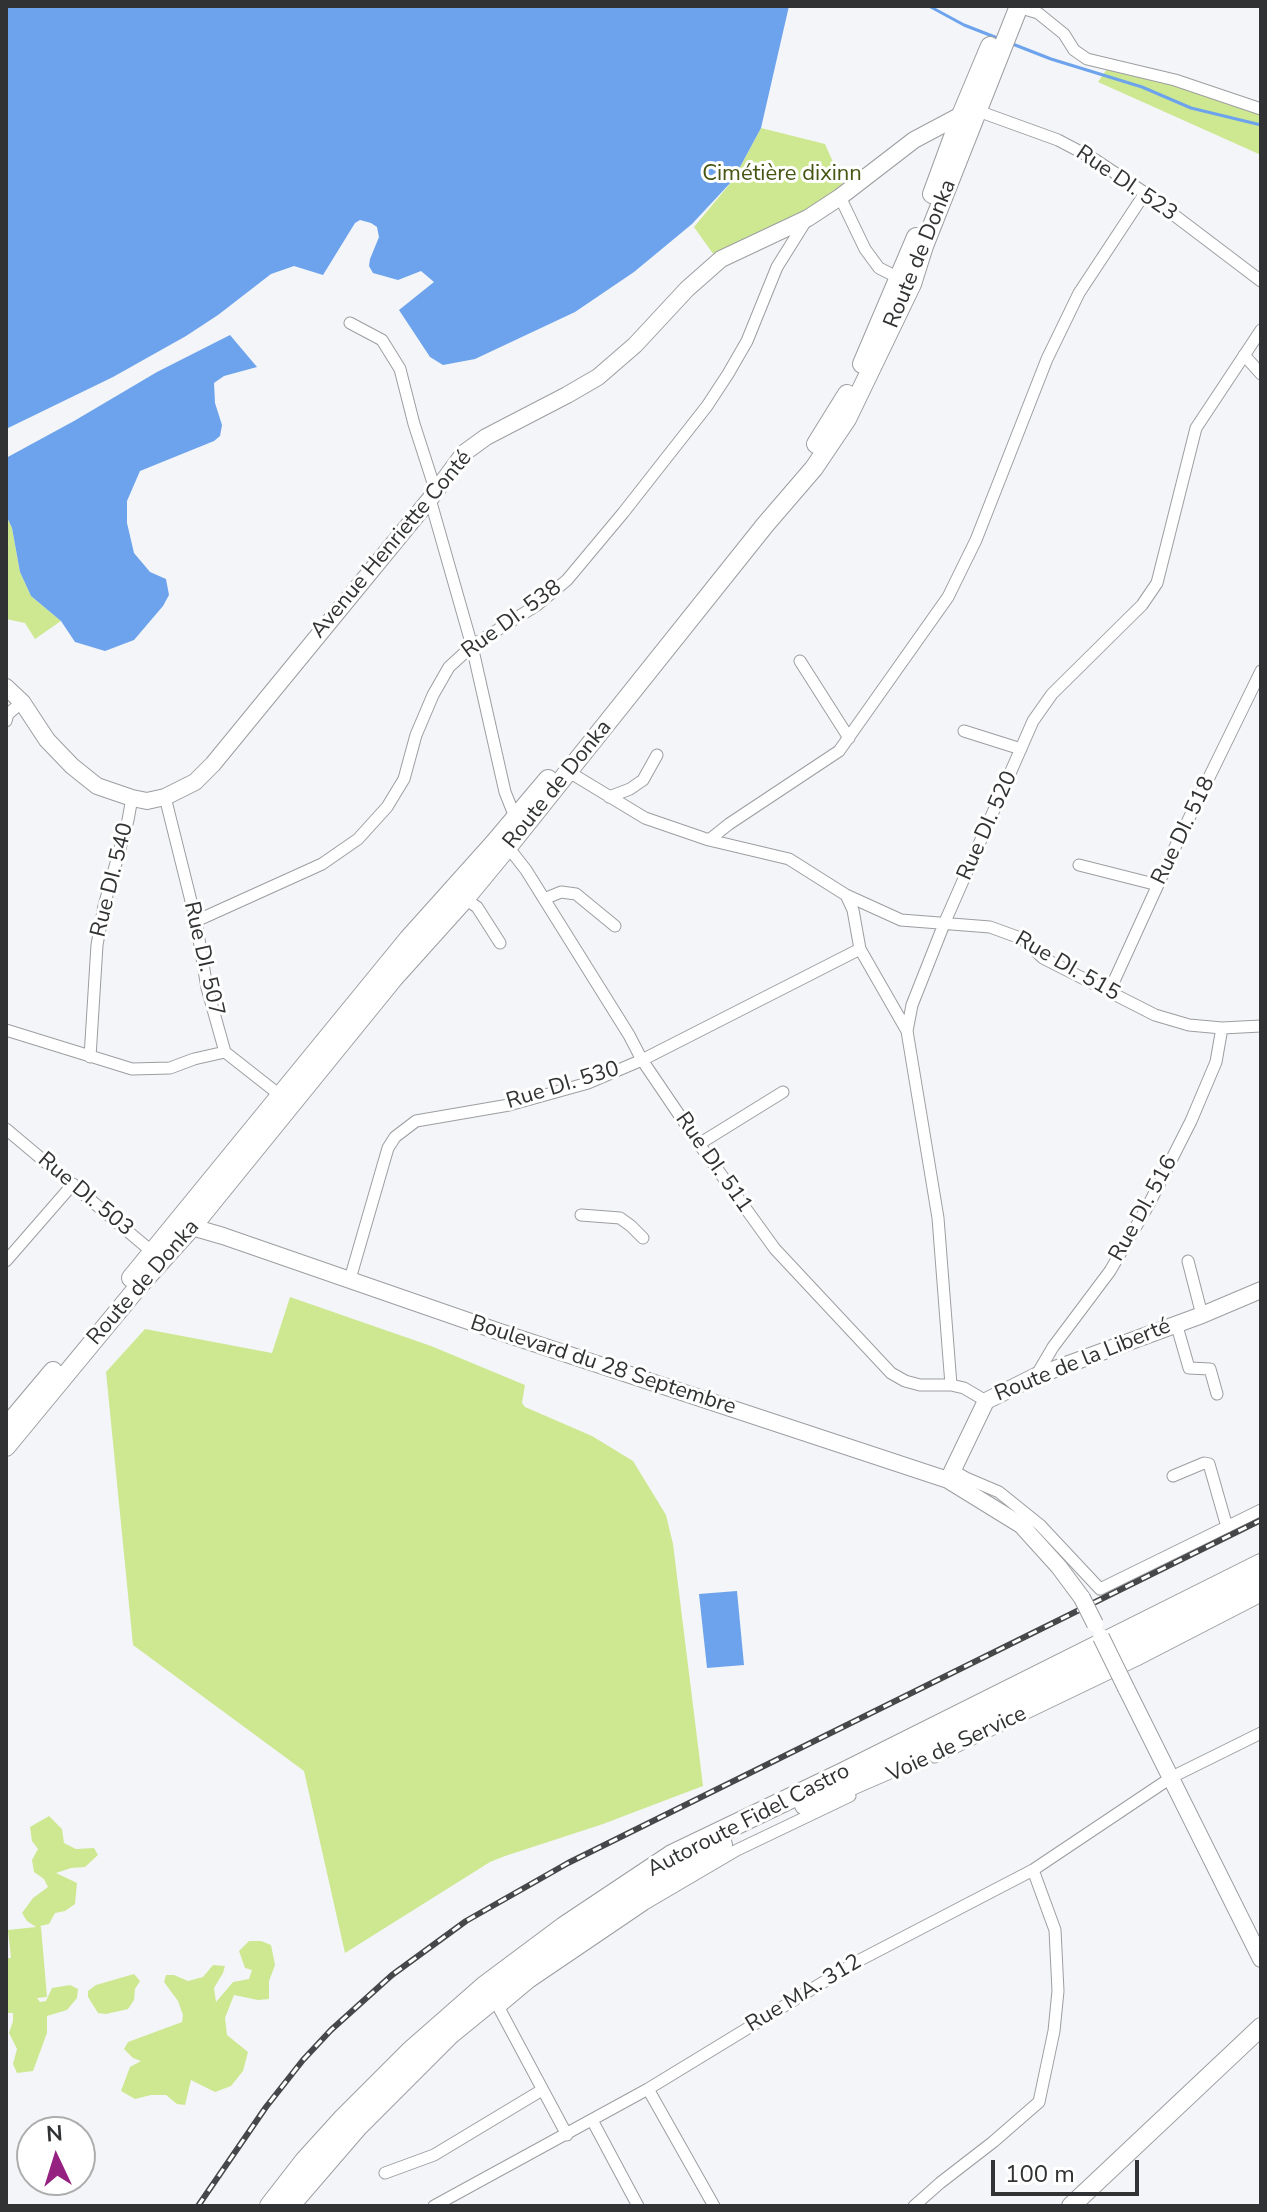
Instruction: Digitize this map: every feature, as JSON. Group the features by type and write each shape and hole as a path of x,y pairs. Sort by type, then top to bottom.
{"highway":[{"path":"672,1855 776,1794 1261,1551"},
{"name":"Autoroute Fidel Castro","path":"270,2206 344,2118 411,2051 485,1986 564,1927 672,1855 1261,1564"},
{"name":"Autoroute Fidel Castro","path":"289,2206 357,2127 450,2034 520,1977 639,1892 743,1833 888,1769 1261,1584"},
{"path":"357,2127 416,2074 499,2008"}],"main road":[{"name":"Route de Donka","path":"186,1224 281,1096 408,939 515,817 798,472 841,405 899,278 919,244 1011,11"},
{"name":"Avenue Henriette Conté","path":"6,687 22,702 47,740 97,786 147,801 165,797 195,782 433,495 464,453 486,437 598,377 635,345 687,289 721,259 808,218 914,140 969,113"},
{"name":"Route de Donka","path":"6,1427 186,1224 394,978 465,899 820,459 847,419 912,284 919,244"},
{"name":"Boulevard du 28 Septembre","path":"186,1224 500,1332 950,1475 1021,1525 1082,1598 1172,1777"},
{"name":"Route de Donka","path":"6,1447 138,1287 158,1256"},
{"name":"Route de la Liberté","path":"950,1475 986,1401 1036,1376 1261,1290"},
{"path":"1172,1777 1261,1959"},
{"path":"1071,2206 1261,2027"}],"street":[{"path":"1011,11 1038,13 1064,34 1074,50 1087,59 1175,80 1261,109"},
{"name":"Rue DI. 523","path":"969,113 1058,140 1094,159 1145,193 1261,281"},
{"path":"709,840 839,751 948,597 976,540 1047,359 1079,293 1145,193"},
{"path":"840,197 865,249 879,268 899,278"},
{"name":"Rue DI. 538","path":"196,921 322,864 358,839 387,807 404,779 416,735 449,667 472,646 537,605 567,580 698,418 747,341 777,267 808,218"},
{"path":"350,323 382,340 400,369 472,646 505,792 515,817"},
{"name":"Rue DI. 520","path":"951,1385 938,1218 907,1031 912,1005 1033,721 1052,694 1142,605 1157,583 1196,428 1261,330"},
{"path":"1244,355 1261,374"},
{"path":"800,661 849,738"},
{"name":"Rue DI. 518","path":"1109,992 1261,671"},
{"path":"6,721 8,714 22,702"},
{"path":"964,731 1021,749"},
{"path":"609,797 643,780 657,755"},
{"name":"Rue DI. 515","path":"569,772 645,818 709,840 789,859 846,895 901,920 990,927 1023,939 1043,958 1155,1015 1189,1025 1222,1028 1261,1026"},
{"name":"Rue DI. 507","path":"165,797 196,921 207,988 225,1052"},
{"name":"Rue DI. 540","path":"90,1057 97,945 132,798"},
{"name":"Rue DI. 511","path":"508,847 526,870 642,1060 775,1249 891,1373 920,1385 964,1388 986,1401"},
{"path":"1079,865 1158,885"},
{"path":"544,899 561,892 576,894 615,926"},
{"path":"846,895 853,910 860,949 907,1031"},
{"path":"465,899 477,907 500,943"},
{"name":"Rue DI. 530","path":"350,1279 388,1148 395,1137 416,1121 509,1105 588,1083 642,1060 860,949"},
{"name":"Rue DI. 516","path":"1036,1376 1053,1347 1110,1271 1149,1204 1198,1106 1216,1062 1222,1028"},
{"path":"6,1030 132,1069 170,1068 225,1052 281,1096"},
{"path":"699,1144 783,1092"},
{"name":"Rue DI. 503","path":"6,1129 158,1256"},
{"path":"6,1261 73,1184"},
{"path":"581,1215 620,1218 643,1238"},
{"path":"1188,1261 1202,1315"},
{"path":"1176,1323 1189,1368 1210,1369 1217,1394"},
{"path":"1173,1476 1204,1463 1209,1464 1227,1527"},
{"path":"950,1475 966,1478 999,1492 1040,1525 1100,1589 1261,1510"},
{"name":"Voie de Service","path":"499,2008 530,1982 645,1904 717,1861 1137,1660 1261,1596"},
{"name":"Rue MA. 312","path":"437,2205 648,2089 849,1966 1033,1870 1172,1777 1261,1733"},
{"path":"914,2206 1039,2102 1054,2031 1058,1991 1055,1930 1033,1870"},
{"path":"499,2008 567,2135"},
{"path":"648,2089 714,2206"},
{"path":"385,2173 434,2155 542,2090"},
{"path":"592,2120 638,2206"}],"green space":[{"path":"1130,67 1261,108 1261,155 1098,82 1107,69"},
{"name":"Cimétière dixinn","path":"761,128 825,144 845,189 716,258 694,227 733,180"},
{"path":"6,515 12,528 20,572 31,596 61,621 35,639 25,623 6,619"},
{"path":"290,1297 431,1346 525,1385 522,1403 525,1407 592,1436 633,1461 666,1515 673,1544 703,1786 490,1862 345,1953 304,1771 133,1645 106,1372 145,1329 272,1353"},
{"path":"49,1816 62,1829 64,1843 76,1849 94,1848 98,1855 85,1867 56,1873 77,1883 75,1904 55,1913 49,1924 40,1926 47,1997 37,1998 40,2002 46,2001 52,1988 70,1985 78,1989 77,1998 67,2010 47,2016 47,2033 33,2071 17,2073 13,2064 17,2049 9,2033 13,2013 6,2013 6,1958 11,1958 8,1930 36,1927 22,1913 33,1898 48,1887 44,1879 34,1872 32,1860 38,1849 32,1841 30,1827"},
{"path":"249,1941 271,1945 275,1965 269,1981 269,1999 234,1995 225,2018 227,2035 248,2052 243,2071 231,2086 215,2092 191,2080 185,2105 177,2104 166,2095 135,2099 121,2091 130,2067 141,2061 124,2049 128,2042 182,2022 178,2001 164,1982 166,1975 188,1981 203,1977 213,1965 225,1966 214,1988 216,2002 233,1982 249,1979 252,1970 245,1968 239,1951"},
{"path":"134,1974 140,1981 128,2009 98,2013 88,1997 88,1991 96,1985"}],"water":[{"path":"6,6 789,6 761,128 733,180 692,224 634,272 575,312 475,359 443,365 430,357 399,310 434,282 421,271 398,280 373,273 369,266 379,237 377,227 360,220 355,223 323,275 294,266 271,274 186,336 113,377 6,429"},
{"path":"230,335 257,367 224,376 214,383 215,403 222,425 220,436 140,471 127,501 127,523 134,553 150,572 166,579 169,595 134,640 105,651 75,642 61,621 31,596 20,572 12,528 6,515 6,458 157,372"},
{"path":"737,1591 744,1665 707,1668 699,1594"}],"waterway":[{"path":"929,6 964,25 1000,39"},
{"path":"1010,43 1142,87 1191,108 1261,125"}],"railway":[{"path":"198,2206 266,2107 331,2030 392,1975 466,1921 568,1863 1261,1520"}]}
